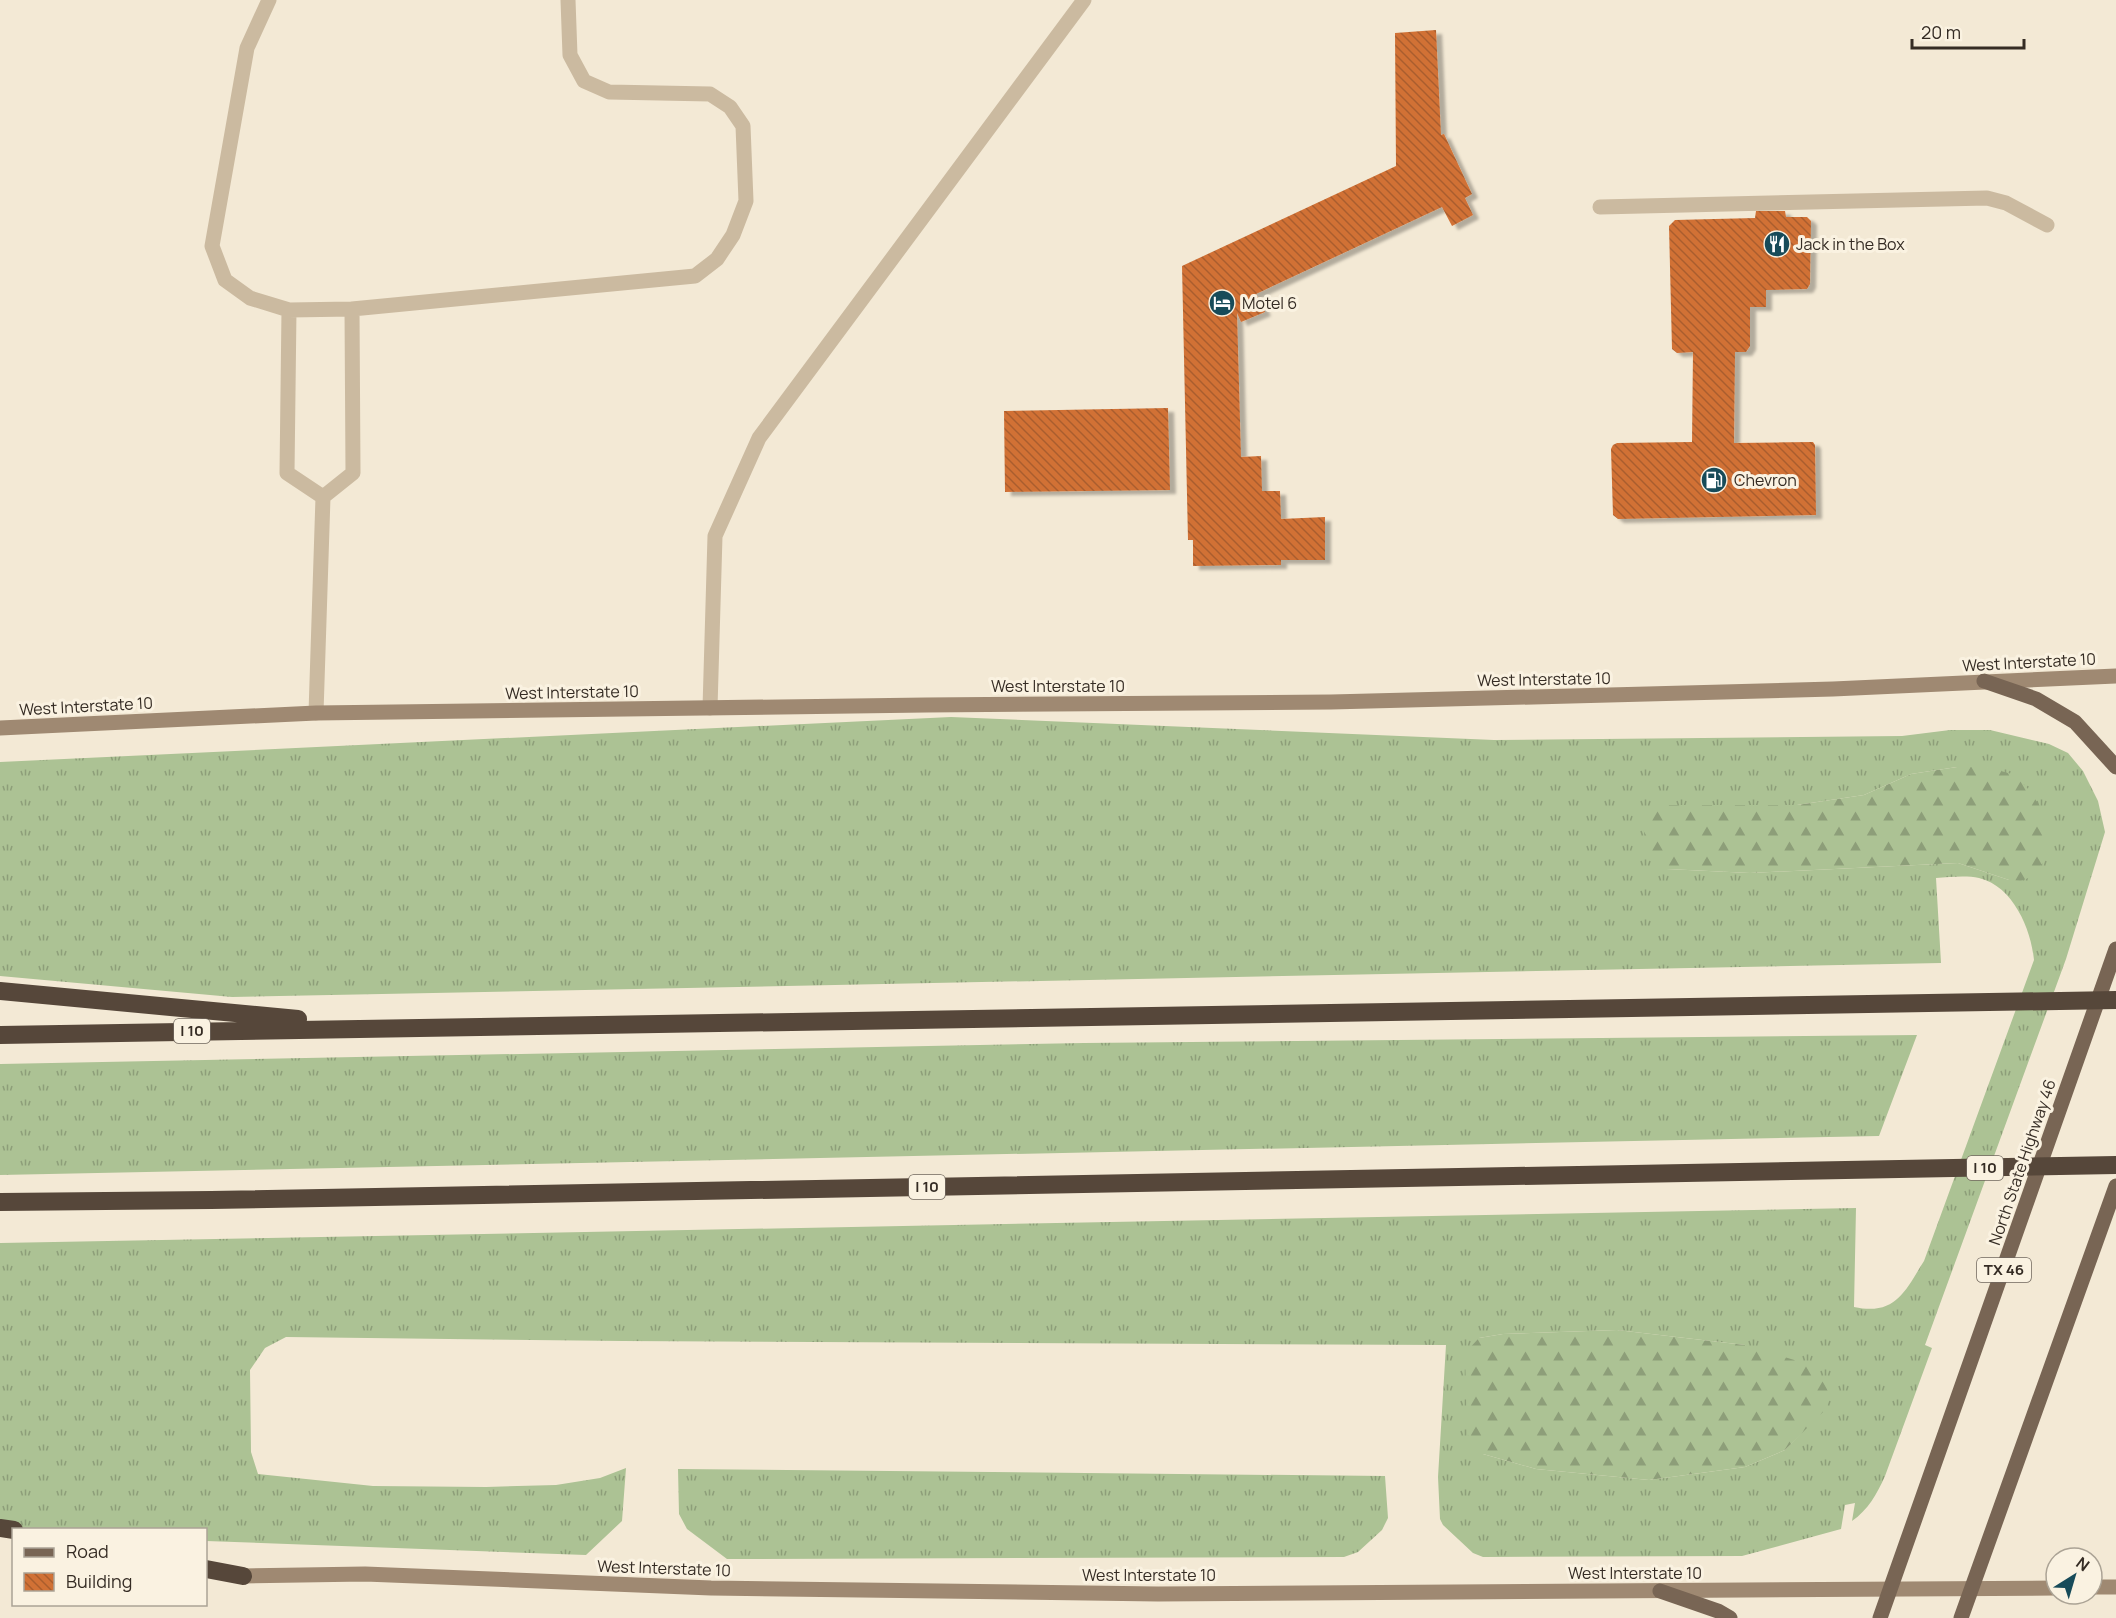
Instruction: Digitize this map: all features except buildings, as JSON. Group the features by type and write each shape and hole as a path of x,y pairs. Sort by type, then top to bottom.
{"highway":[{"path":"0,991 384,1027"},
{"name":"I 10","path":"0,1035 2116,1000"},
{"name":"I 10","path":"0,1202 2116,1165"},
{"path":"207,1569 243,1576"}],"main road":[{"path":"1984,681 2037,699 2075,722 2116,767"},
{"name":"North State Highway 46","path":"1891,1590 2116,949"},
{"path":"1961,1618 2116,1186"},
{"name":"TX 46","path":"1880,1618 1891,1590"},
{"path":"1660,1591 1718,1611 1730,1618"}],"street":[{"name":"West Interstate 10","path":"0,728 316,713 1331,702 1821,690 2116,676"},
{"name":"West Interstate 10","path":"243,1576 365,1574 711,1588 1158,1594 2044,1588"}],"lane":[{"path":"268,0 247,48 212,246 225,280 250,298 289,310 352,309 695,276 717,259 734,235 746,201 743,126 730,107 710,94 609,92 584,81 570,55 568,0"},
{"path":"710,708 715,536 759,438 1084,0"},
{"path":"1600,207 1987,198 2006,202 2047,225"},
{"path":"316,713 323,497 353,473 352,309"},
{"path":"289,310 288,473 323,497"}],"green space":[{"path":"951,717 1494,740 1902,736 1950,730 1990,730 2049,744 2068,753 2083,771 2098,801 2105,832 2066,959 1925,1345 1932,1348 1879,1489 1863,1512 1852,1521 1855,1503 1845,1505 1841,1529 1742,1556 1483,1557 1473,1553 1443,1525 1440,1519 1438,1477 1446,1345 286,1337 265,1348 250,1370 251,1452 258,1474 373,1486 486,1487 556,1485 600,1478 626,1468 622,1521 586,1555 207,1541 207,1528 12,1529 0,1527 0,1243 1856,1208 1854,1307 1880,1308 1898,1299 1924,1261 2034,960 2029,935 2011,899 2002,890 1979,878 1958,876 1936,878 1941,963 232,997 0,976 0,762","holes":["1957,767 1987,767 2009,880 1958,863 1750,873 1667,869 1669,805 1797,805 1864,795 1911,774","1617,1330 1745,1345 1805,1429 1785,1450 1745,1467 1649,1480 1536,1469 1483,1454 1479,1338 1503,1334"]},
{"path":"1957,767 1987,767 2015,775 2029,790 2043,811 2049,839 2044,861 2033,876 2021,881 2009,880 1958,863 1750,873 1667,869 1651,861 1646,848 1643,824 1651,813 1669,805 1797,805 1864,795 1911,774"},
{"path":"1917,1035 1879,1136 0,1175 0,1064 1084,1043"},
{"path":"1617,1330 1745,1345 1804,1363 1821,1376 1828,1391 1827,1408 1785,1450 1745,1467 1649,1480 1536,1469 1483,1454 1470,1445 1467,1429 1465,1353 1479,1338 1503,1334"},
{"path":"678,1469 1385,1476 1388,1518 1382,1530 1358,1552 1344,1557 727,1559 687,1529 679,1514"}],"place":[{"name":"Jack in the Box","path":"1777,244"},
{"name":"Motel 6","path":"1222,303"},
{"name":"Chevron","path":"1714,480"}]}
